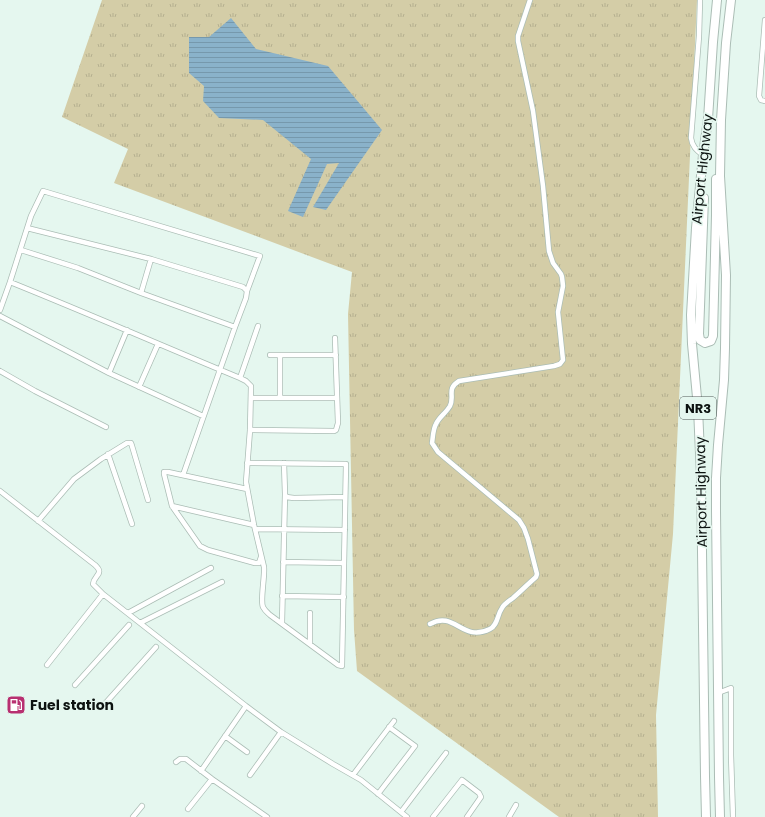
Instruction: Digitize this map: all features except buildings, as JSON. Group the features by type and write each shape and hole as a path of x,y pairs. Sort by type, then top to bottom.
{"highway":[{"name":"Airport Highway","path":"706,817 701,470 691,315 696,228 707,122 717,0"},
{"name":"Airport Highway","path":"720,817 716,478 724,380 726,296 720,176 722,98 731,0"},
{"path":"707,122 699,334 700,340 706,343 713,339 716,215 715,175 722,98"}],"street":[{"path":"430,624 436,621 445,620 463,629 477,633 484,632 494,626 503,607 536,577 537,574 528,539 519,520 438,452 432,442 435,424 451,404 453,386 459,381 554,366 560,364 563,360 558,312 563,286 562,277 553,263 549,251 543,186 533,111 518,41 518,36 530,0"},
{"path":"700,0 699,36 691,138 696,151 703,155"},
{"path":"765,20 759,97 761,100 765,101"},
{"path":"0,310 31,216 43,191 260,256 183,475"},
{"path":"27,228 151,259 243,287 247,290"},
{"path":"21,250 78,268 141,293 235,327"},
{"path":"141,293 151,259"},
{"path":"10,282 220,369 246,381 251,386 250,430 247,463 246,482 264,573 262,601 264,608 270,615 338,665 342,666 346,464 247,463"},
{"path":"0,316 109,373 203,416"},
{"path":"240,378 258,326"},
{"path":"109,373 127,330"},
{"path":"250,430 336,430 338,423 335,338"},
{"path":"139,387 158,344"},
{"path":"270,355 336,355"},
{"path":"280,355 280,398"},
{"path":"0,371 35,391 106,427"},
{"path":"251,398 337,398"},
{"path":"38,521 74,479 108,454 129,442 131,444 148,500"},
{"path":"108,454 132,524"},
{"path":"282,623 285,494 284,463"},
{"path":"247,489 164,472 172,506 197,542 203,548 255,563 259,562 261,557"},
{"path":"0,491 99,568 99,573 93,584 103,594 281,732 353,775 407,817"},
{"path":"285,494 288,498 345,497"},
{"path":"172,506 255,527 284,530 345,530"},
{"path":"283,562 344,563"},
{"path":"128,613 211,568"},
{"path":"140,623 222,582"},
{"path":"46,665 103,594"},
{"path":"282,596 344,597"},
{"path":"310,613 310,644"},
{"path":"74,685 129,625"},
{"path":"102,707 156,647"},
{"path":"718,693 731,688 733,817"},
{"path":"201,771 246,706"},
{"path":"353,775 394,721"},
{"path":"378,794 415,746 389,727"},
{"path":"250,775 281,732"},
{"path":"225,736 247,752"},
{"path":"401,812 446,753"},
{"path":"176,762 180,759 186,759 267,817"},
{"path":"188,809 212,779"},
{"path":"434,817 462,780 479,793 481,797 468,817"},
{"path":"510,817 516,805"},
{"path":"133,817 142,806"}],"green space":[{"path":"102,0 697,0 673,534 656,715 658,817 559,817 357,671 354,630 348,314 352,272 114,183 128,149 62,117"}],"water":[{"path":"231,18 256,49 328,66 382,130 326,210 313,207 339,163 327,164 303,217 288,211 311,159 263,120 219,118 203,101 204,86 189,73 189,37 209,37"}],"place":[{"name":"Fuel station","path":"16,705"}]}
